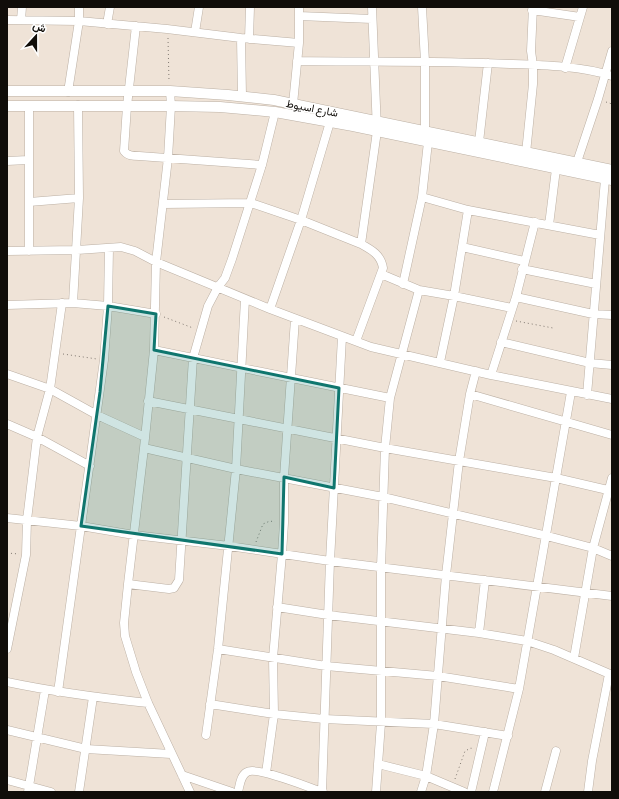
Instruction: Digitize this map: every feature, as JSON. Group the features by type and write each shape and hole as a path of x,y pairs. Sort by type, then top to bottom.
{"street":[{"path":"20,20 22,7"},
{"path":"68,92 79,7"},
{"path":"108,24 110,7"},
{"path":"195,32 199,7"},
{"path":"242,96 245,38 250,7"},
{"path":"292,104 299,43 299,7"},
{"path":"361,244 378,131 372,7"},
{"path":"422,7 425,62 425,131"},
{"path":"565,68 583,7"},
{"path":"526,152 533,84 531,51 532,8 580,17"},
{"path":"300,16 372,19"},
{"path":"7,20 78,21 299,43"},
{"path":"136,26 128,90 124,151 130,155 139,156 262,165"},
{"path":"577,162 598,99 608,75 612,51"},
{"path":"297,61 488,63 533,65 565,68 608,75"},
{"path":"479,142 488,63"},
{"name":"شارع اسيوط","path":"7,91 170,91 242,96 274,100 377,120 612,170"},
{"path":"170,91 171,106 168,158 156,262 154,350 124,623 125,636 136,672 171,754 190,792"},
{"name":"شارع اسيوط","path":"7,106 220,107 275,112 378,131 608,180"},
{"path":"28,106 28,251"},
{"path":"73,303 79,198 78,106"},
{"path":"128,584 169,589 174,588 179,580 193,358 208,306 227,274 251,203 275,112"},
{"path":"270,309 301,220 330,122"},
{"path":"403,284 422,197 428,142"},
{"path":"7,161 28,160"},
{"path":"549,225 556,169"},
{"path":"587,394 600,235 608,180"},
{"path":"422,197 468,210 600,235"},
{"path":"29,202 79,198"},
{"path":"163,204 251,203 301,220 361,244 372,250 380,258 383,268 356,342"},
{"path":"440,362 454,296 468,210"},
{"path":"491,375 516,297 535,222"},
{"path":"7,252 121,247 245,299 356,342 491,375 612,399"},
{"path":"462,247 596,284"},
{"path":"58,692 104,360 108,306 109,248"},
{"path":"381,274 419,290 512,308"},
{"path":"376,792 381,722 380,621 385,448 390,398 419,290"},
{"path":"516,297 593,314 612,315"},
{"path":"206,735 218,649 236,469 245,299"},
{"path":"7,649 26,555 28,520 37,437 50,389 62,303"},
{"path":"7,305 73,303 108,306 156,314"},
{"path":"266,773 274,714 274,658 284,523 284,477 295,319"},
{"path":"238,792 240,781 247,772 252,770 266,773 322,792 330,561 342,337"},
{"path":"501,342 590,363 612,365"},
{"path":"154,350 390,398"},
{"path":"421,792 426,776 434,724 446,575 459,461 470,394 476,371"},
{"path":"7,374 50,389 97,415 145,437"},
{"path":"493,792 519,689 571,392"},
{"path":"470,394 612,435"},
{"path":"148,401 190,408 385,448 556,478 611,491"},
{"path":"7,424 37,437 90,466"},
{"path":"144,448 236,469 383,497 547,536 593,548 612,556"},
{"path":"574,658 593,548 611,491 612,478"},
{"path":"7,518 253,549 381,568 612,596"},
{"path":"479,633 485,580"},
{"path":"277,607 328,615 479,633 527,641 574,658 611,675 592,761 588,792"},
{"path":"218,649 326,666 438,676 519,689"},
{"path":"7,682 45,690 93,697 148,702"},
{"path":"29,789 45,690"},
{"path":"79,792 93,697"},
{"path":"210,704 274,714 324,719 434,724 508,736"},
{"path":"7,730 86,749 171,754"},
{"path":"471,792 485,732"},
{"path":"545,792 556,751"},
{"path":"378,764 426,776 464,792"},
{"path":"182,775 232,792"},
{"path":"7,780 29,789 51,792"}],"path":[{"path":"167,29 170,91"},
{"path":"156,314 201,331"},
{"path":"508,320 552,328"},
{"path":"54,353 104,360"},
{"path":"253,549 263,524 270,521 284,523"},
{"path":"7,553 26,555"},
{"path":"452,786 464,751 470,748 481,754"}],"highlighted area":[{"path":"108,306 156,314 154,350 339,388 334,488 284,477 282,554 81,526 100,392"}]}
